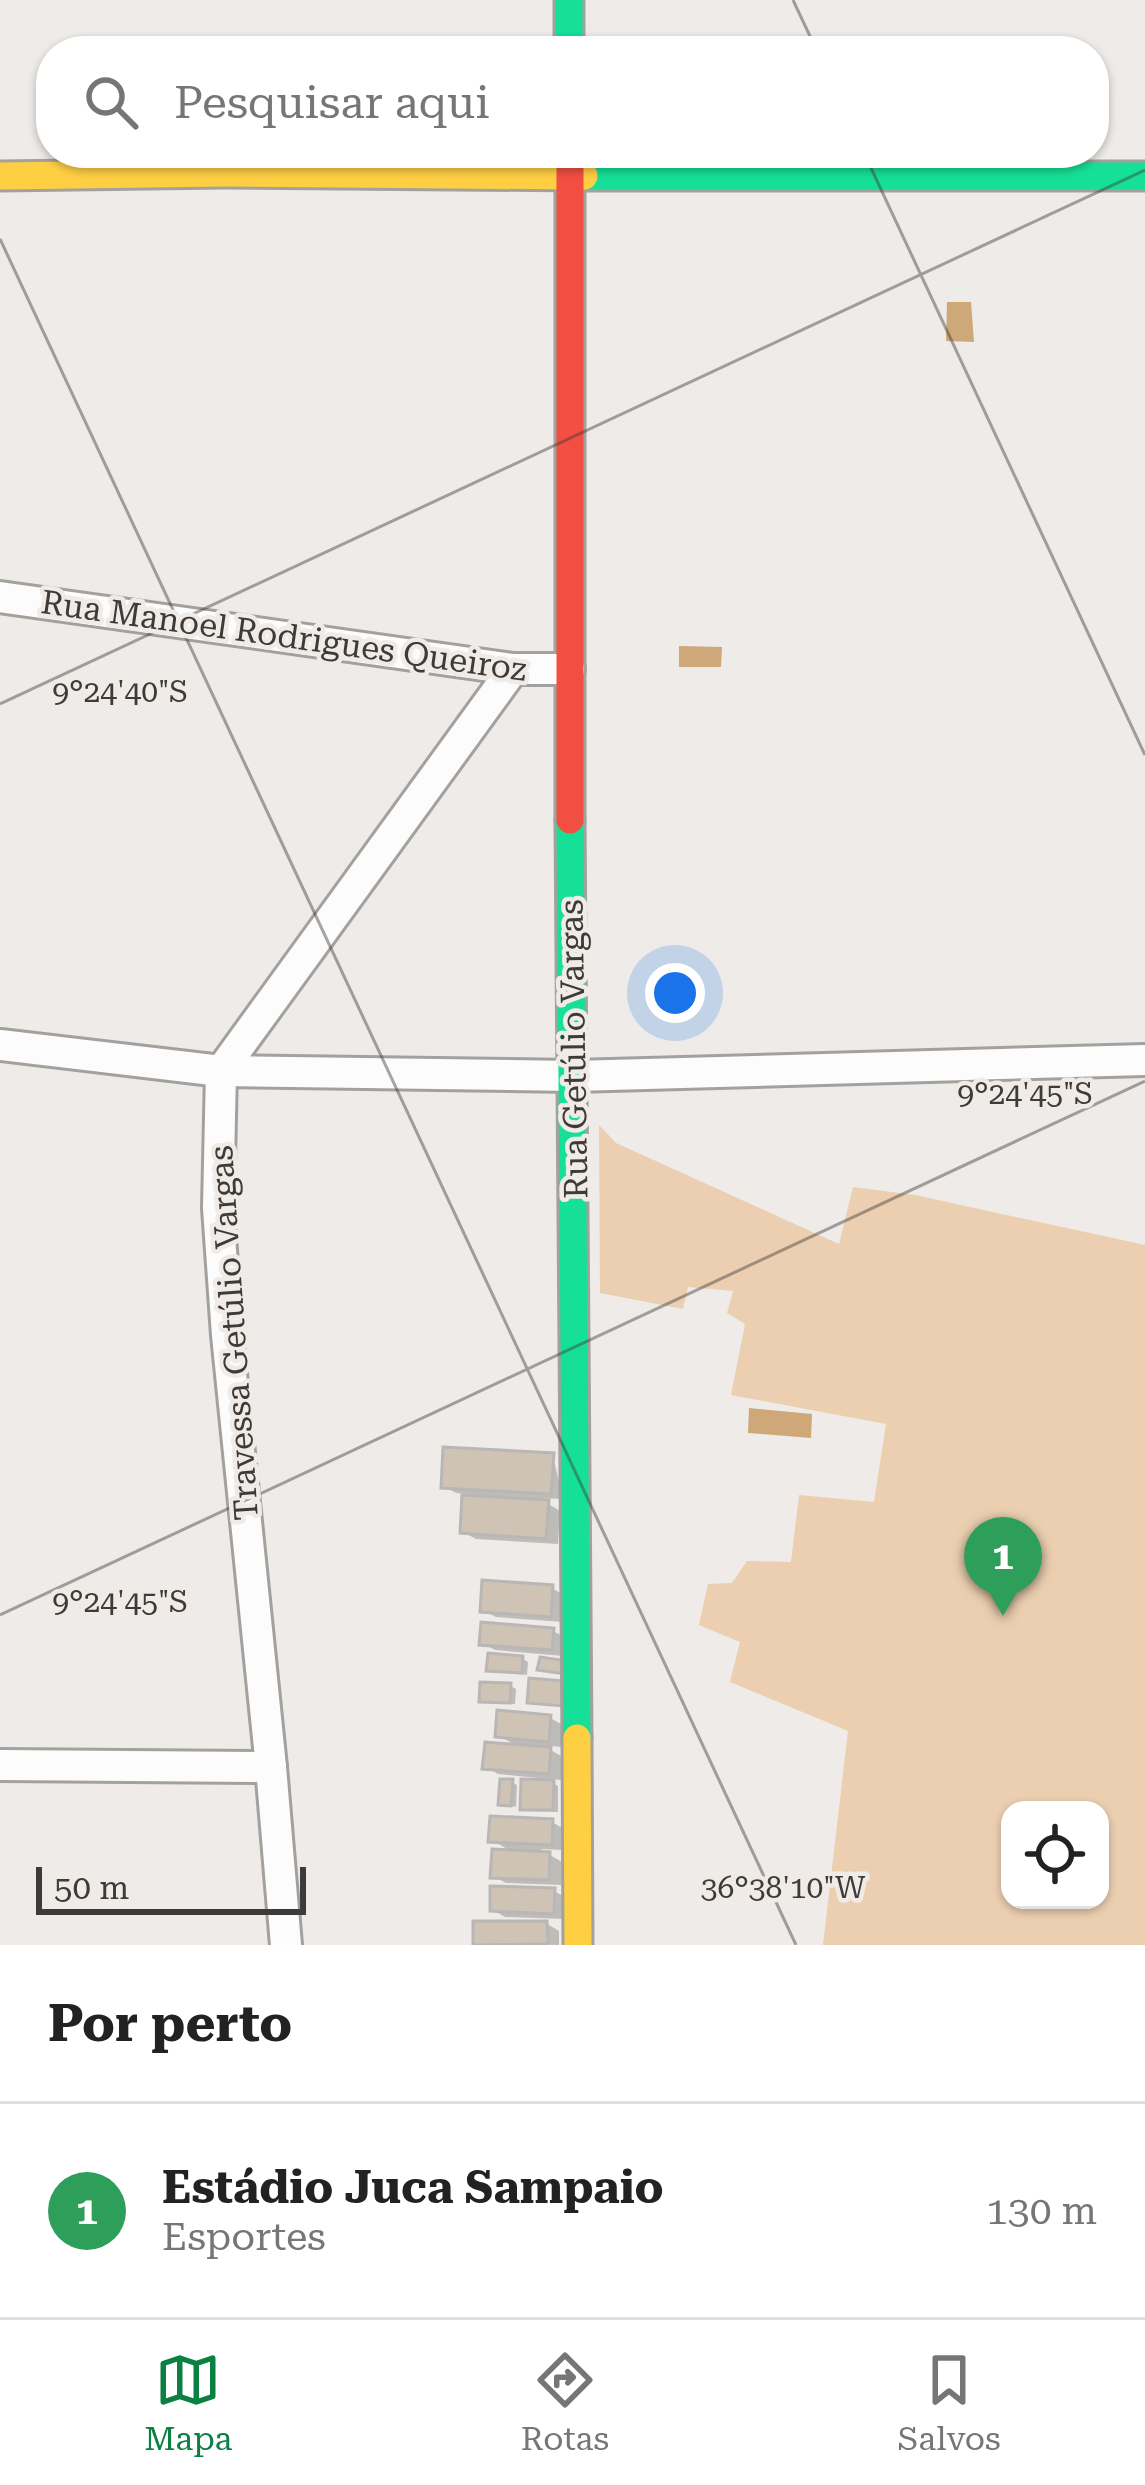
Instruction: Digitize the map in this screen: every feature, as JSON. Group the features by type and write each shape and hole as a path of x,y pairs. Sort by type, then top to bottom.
{"street":[{"path":"568,0 569,36"},
{"path":"0,176 422,168"},
{"name":"Rua Getúlio Vargas","path":"570,168 568,669 578,1945"},
{"path":"727,168 1145,176"},
{"name":"Rua Manoel Rodrigues Queiroz","path":"0,597 513,669 568,669"},
{"path":"220,1070 513,669"},
{"path":"0,1045 220,1070 574,1076 1145,1060"},
{"name":"Travessa Getúlio Vargas","path":"220,1070 218,1208 226,1335 286,1945"},
{"path":"0,1765 271,1767"}],"shaded area":[{"path":"947,302 971,302 974,342 946,341"},
{"path":"679,646 722,647 721,667 679,667"},
{"path":"599,1125 616,1143 839,1244 853,1187 915,1195 1145,1245 1145,1945 823,1945 848,1731 730,1682 740,1642 699,1625 708,1584 732,1583 747,1561 791,1562 799,1495 874,1502 886,1424 731,1395 745,1324 727,1313 733,1291 688,1287 683,1309 600,1293"},
{"path":"749,1408 812,1414 811,1438 748,1433"}],"building":[{"path":"443,1447 554,1453 551,1494 441,1488"},
{"path":"462,1495 549,1500 546,1539 460,1533"},
{"path":"482,1580 553,1585 551,1617 480,1612"},
{"path":"481,1622 554,1628 552,1650 479,1645"},
{"path":"488,1653 523,1656 522,1673 486,1671"},
{"path":"540,1657 567,1661 566,1674 537,1670"},
{"path":"529,1678 565,1681 563,1706 527,1703"},
{"path":"480,1682 511,1683 510,1703 479,1702"},
{"path":"497,1710 551,1715 549,1742 495,1737"},
{"path":"485,1742 551,1747 549,1774 482,1769"},
{"path":"500,1779 513,1779 511,1806 498,1805"},
{"path":"521,1779 554,1780 553,1810 520,1810"},
{"path":"490,1816 553,1819 552,1845 488,1842"},
{"path":"492,1849 550,1852 549,1880 490,1878"},
{"path":"490,1886 555,1888 554,1914 490,1911"},
{"path":"473,1921 547,1921 548,1944 473,1945"}],"traffic: fast":[{"path":"569,0 569,36"},
{"path":"584,176 1145,176"},
{"path":"570,820 577,1738"}],"traffic: slow":[{"path":"0,176 584,176"},
{"path":"577,1738 578,1945"}],"traffic: jam":[{"path":"570,168 570,820"}],"place":[{"name":"Estádio Juca Sampaio","path":"1003,1616"}]}
